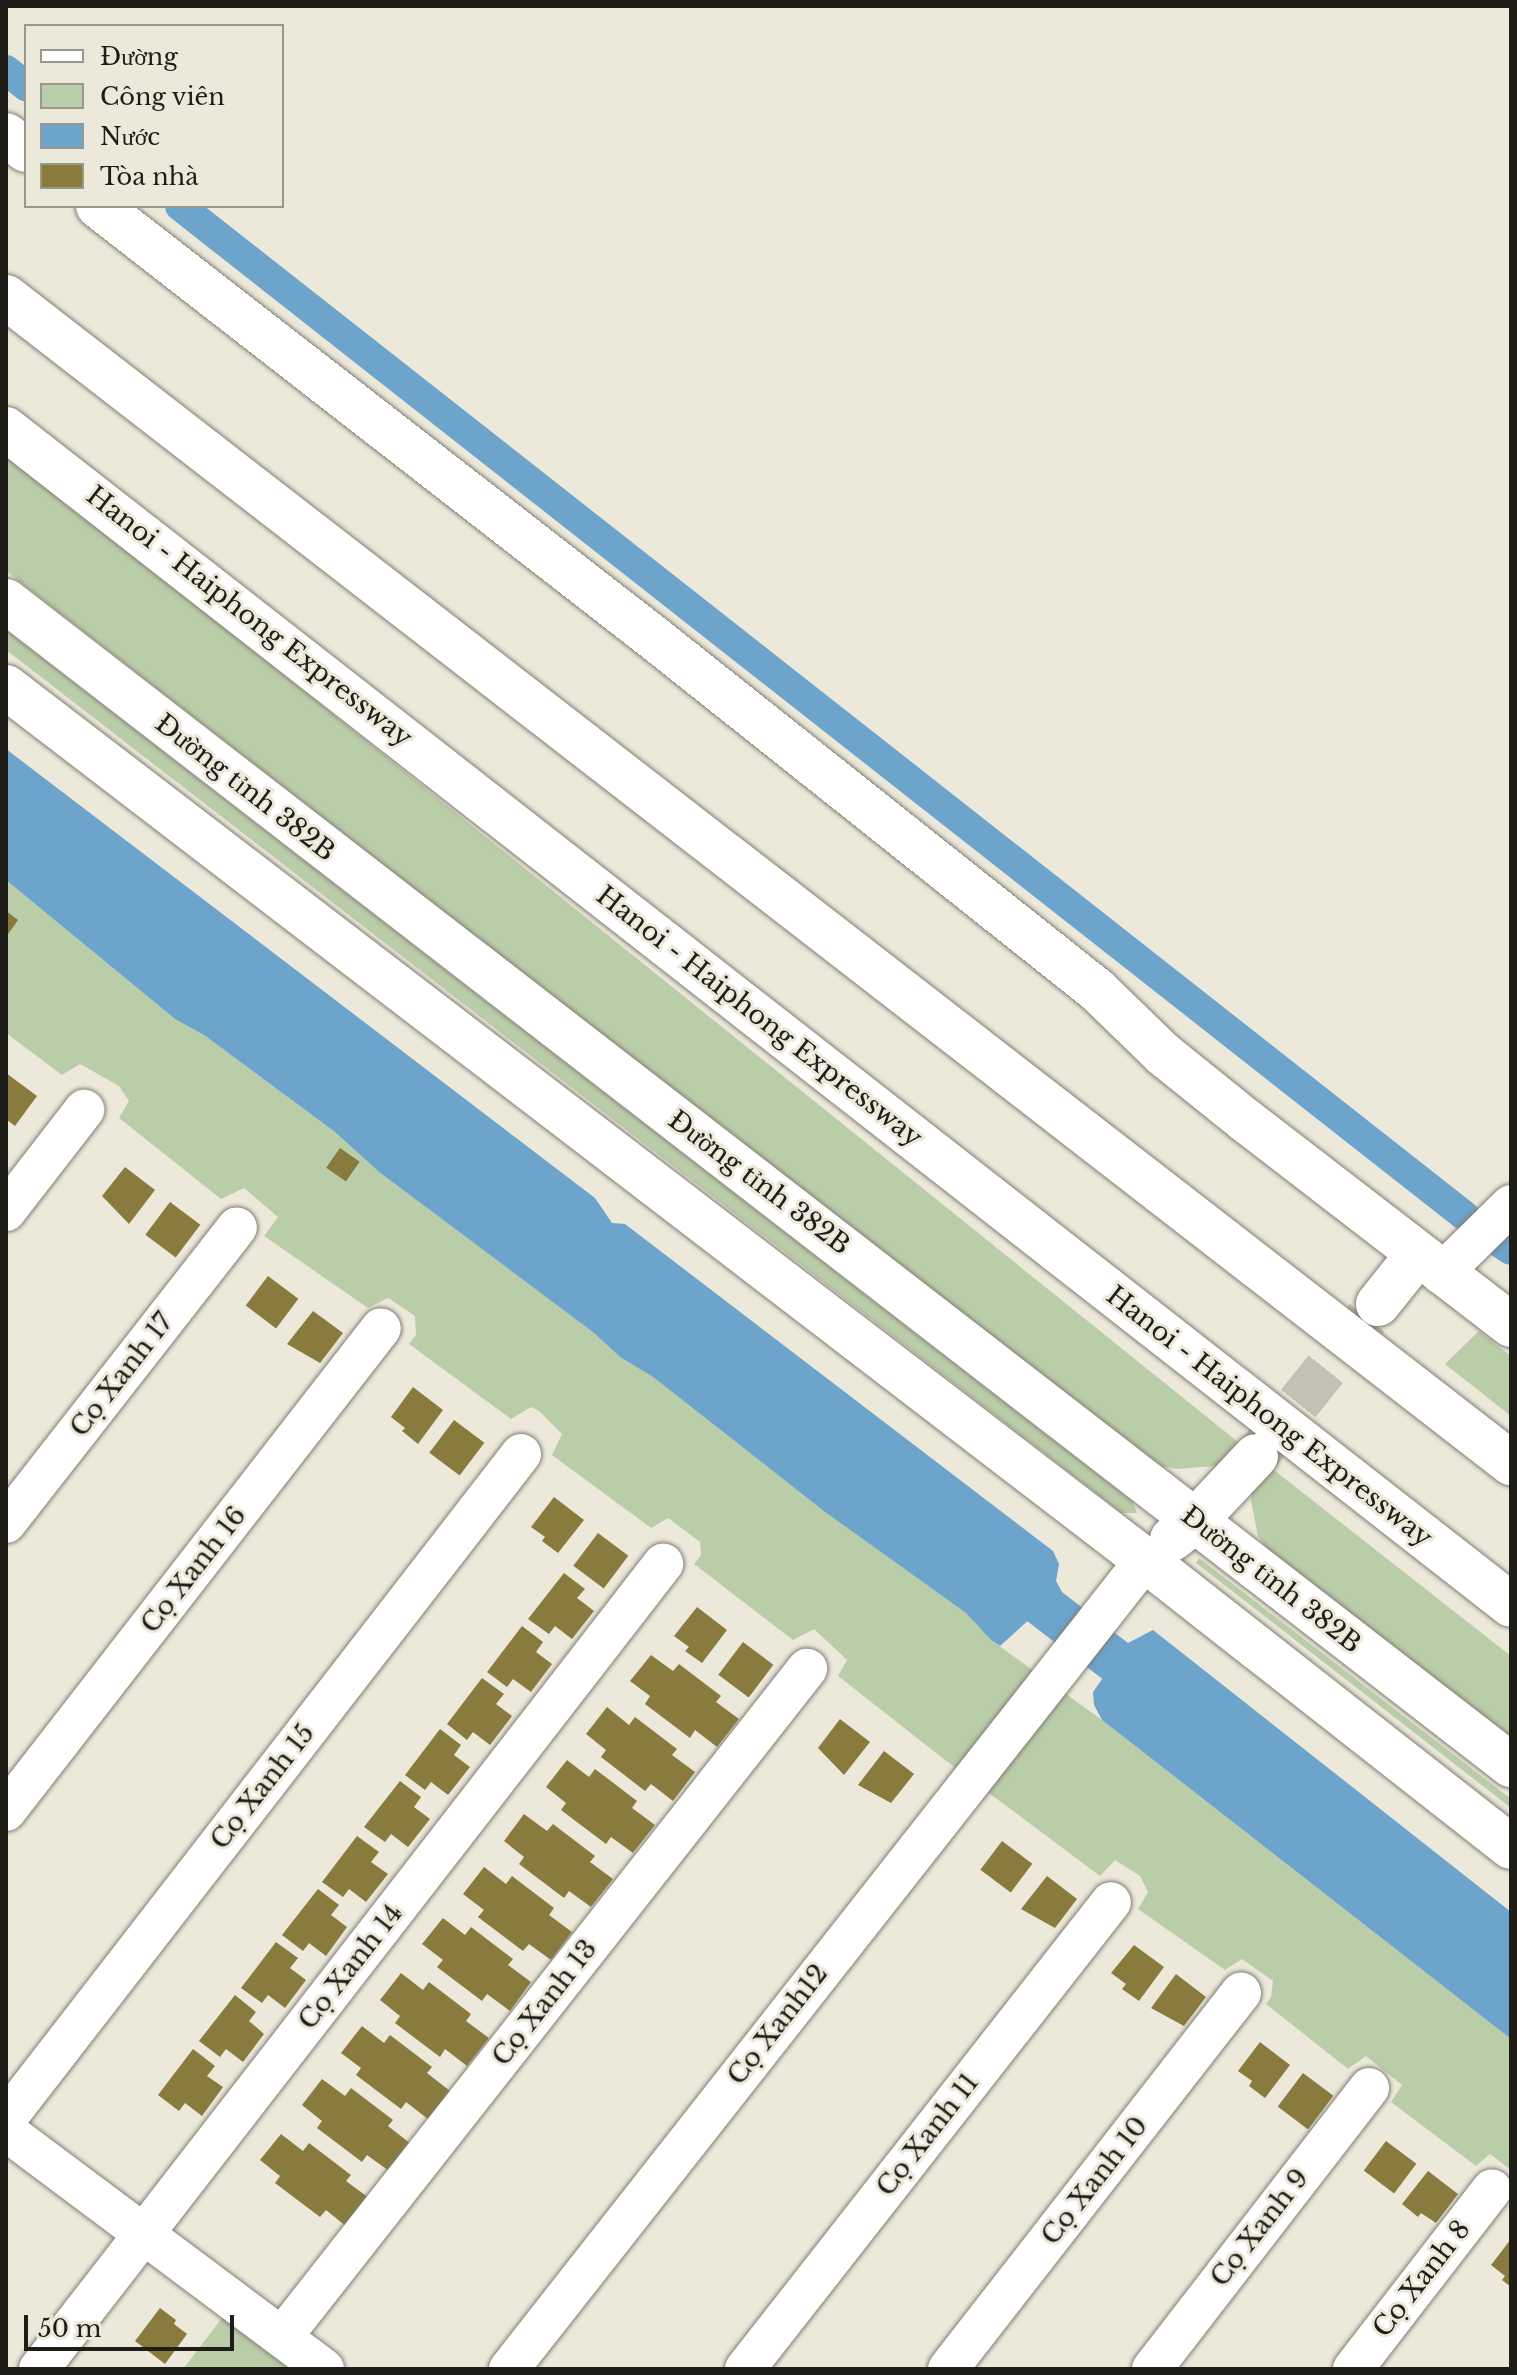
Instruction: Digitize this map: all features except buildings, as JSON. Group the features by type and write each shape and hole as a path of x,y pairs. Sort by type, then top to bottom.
{"main road":[{"path":"6,135 24,148"},
{"path":"101,208 654,638 1073,970 1121,1010 1163,1054 1511,1325"},
{"path":"6,295 1243,1223 1511,1430"},
{"path":"6,295 1511,1463"},
{"name":"Hanoi - Haiphong Expressway","path":"6,429 1511,1605"},
{"path":"147,537 1075,1299 1511,1638"},
{"name":"Đường tỉnh 382B","path":"6,601 1511,1765"},
{"path":"6,687 1145,1560 1511,1847"},
{"path":"1378,1304 1429,1264"},
{"path":"1145,1560 1195,1521 1256,1456"}],"street":[{"path":"6,1211 84,1110"},
{"path":"1429,1264 1511,1205"},
{"name":"Cọ Xanh 17","path":"6,1523 237,1227"},
{"name":"Cọ Xanh 16","path":"6,1811 381,1328"},
{"name":"Cọ Xanh 15","path":"6,2119 521,1454"},
{"name":"Cọ Xanh12","path":"509,2369 1145,1560"},
{"name":"Cọ Xanh 14","path":"39,2369 663,1564"},
{"name":"Cọ Xanh 13","path":"282,2337 807,1669"},
{"name":"Cọ Xanh 11","path":"745,2369 1111,1902"},
{"name":"Cọ Xanh 10","path":"948,2369 1241,1993"},
{"name":"Cọ Xanh 9","path":"1152,2369 1369,2088"},
{"path":"6,2131 324,2369"},
{"name":"Cọ Xanh 8","path":"1353,2369 1492,2189"}],"green space":[{"path":"6,453 1248,1450 1216,1466 1177,1469 1155,1465 6,571"},
{"path":"6,630 1132,1501 1137,1513 1122,1513 6,650"},
{"path":"6,880 175,1019 204,1035 335,1132 379,1172 594,1333 620,1357 653,1377 825,1512 966,1613 991,1640 1102,1720 1511,2039 1511,2170 1490,2154 1476,2166 1391,2102 1402,2085 1366,2056 1348,2069 1266,2004 1271,1997 1273,1981 1242,1959 1225,1970 1138,1909 1148,1892 1140,1876 1115,1860 1100,1876 945,1760 838,1676 847,1660 814,1629 793,1640 694,1564 701,1555 700,1542 668,1518 651,1528 552,1455 562,1434 539,1411 531,1407 511,1419 409,1344 416,1335 415,1316 388,1298 368,1308 264,1236 278,1217 244,1188 221,1199 119,1118 129,1101 119,1086 80,1064 62,1075 6,1033"},
{"path":"1479,1331 1511,1356 1511,1416 1445,1364"},
{"path":"1261,1460 1511,1656 1511,1740 1268,1550 1258,1536 1251,1501 1252,1482"},
{"path":"1199,1558 1511,1799 1511,1808 1196,1563"},
{"path":"222,2318 289,2369 183,2369"}],"water":[{"path":"6,749 595,1198 612,1223 625,1224 1053,1551 1059,1564 1056,1581 1062,1592 1128,1643 1153,1630 1511,1912 1511,2039 1102,1720 1094,1705 1093,1692 1114,1662 1044,1606 1000,1646 991,1640 966,1613 825,1512 653,1377 620,1357 594,1333 379,1172 335,1132 204,1035 175,1019 6,880"}],"waterway":[{"path":"6,70 24,84"},
{"path":"183,208 1465,1216"},
{"path":"1499,1242 1511,1250"},
{"path":"1006,1586 1143,1691"}],"tunnel":[{"path":"1257,1455 1374,1309"}]}
